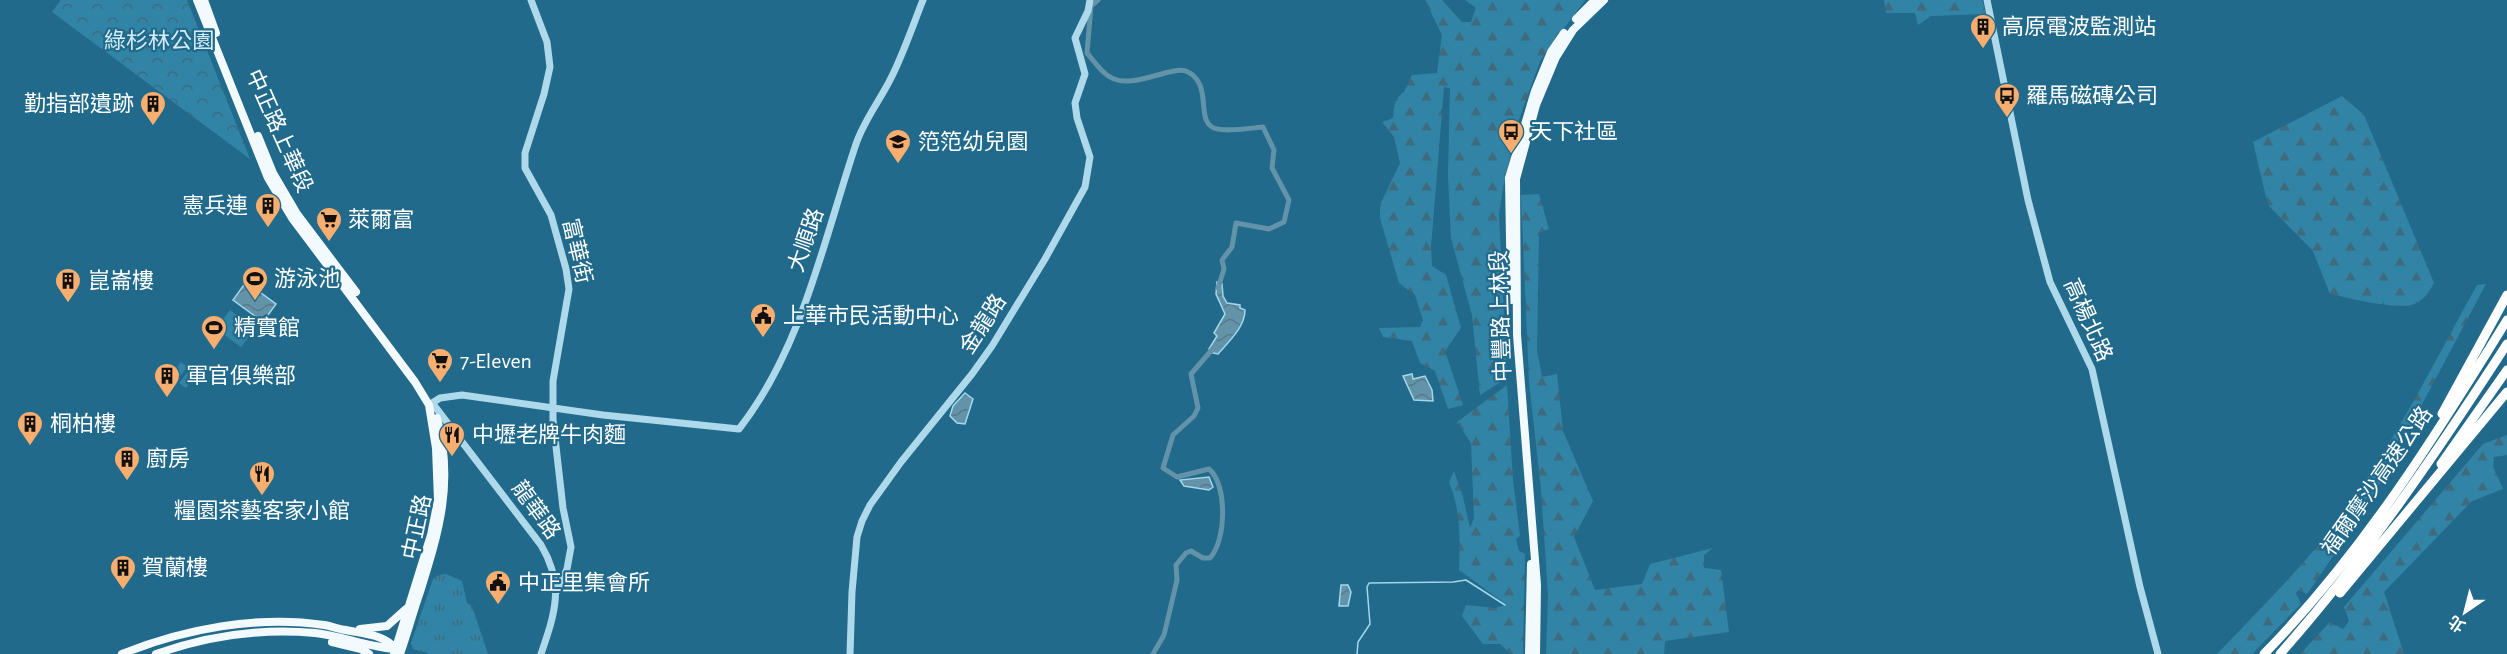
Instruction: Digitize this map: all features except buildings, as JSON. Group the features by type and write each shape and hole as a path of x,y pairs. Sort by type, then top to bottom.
{"highway":[{"path":"2417,460 2507,295"},
{"name":"福爾摩沙高速公路","path":"2264,654 2326,585 2372,526 2507,320"},
{"name":"福爾摩沙高速公路","path":"2280,654 2370,545 2439,448 2507,344"},
{"path":"2416,501 2505,374"},
{"path":"2280,654 2341,592 2507,392"}],"main road":[{"path":"197,0 207,15"},
{"path":"204,0 207,15"},
{"name":"中豐路上林段","path":"1536,654 1538,585 1517,335 1516,179 1545,64 1558,40 1595,0"},
{"name":"中豐路上林段","path":"1529,654 1531,562 1512,339 1509,178 1538,91 1563,43 1586,15 1604,0"},
{"name":"中正路上華段","path":"207,15 268,178 292,218 431,405"},
{"name":"中正路","path":"397,652 431,535 438,500 436,448 431,405"},
{"name":"中正路","path":"397,652 438,536 443,510 442,449 431,405"},
{"path":"122,654 165,639 221,627 268,623 362,629 381,628 396,620 410,601"},
{"path":"325,625 386,639 397,652"},
{"path":"156,654 226,635 284,632 315,633 397,652"},
{"path":"284,632 349,645 369,654"}],"street":[{"name":"富華街","path":"531,0 547,42 550,67 525,153 525,168 551,215 569,283 568,302 554,364 554,407 562,497 571,547 567,569 557,591"},
{"name":"大順路","path":"431,405 440,398 462,395 603,415 740,429 755,410 780,365 831,226 856,143 892,76 923,0"},
{"name":"金龍路","path":"850,654 852,592 857,537 862,520 870,505 902,462 992,346 1046,259 1085,187 1090,158 1077,118 1075,103 1085,74 1075,38 1088,11 1090,0"},
{"name":"高楊北路","path":"1987,0 2028,200 2050,282 2092,369 2140,587 2158,654"},
{"name":"龍華路","path":"431,405 541,545 553,568 557,591 555,610 541,654"}],"green space":[{"name":"綠杉林公園","path":"61,0 187,0 250,159 52,12"},
{"path":"1425,0 1442,0 1462,22 1471,22 1476,8 1465,0 1585,0 1540,61 1517,125 1499,214 1507,378 1480,395 1472,315 1451,238 1448,175 1450,88 1444,87 1431,247 1432,266 1446,275 1461,328 1445,351 1463,405 1448,409 1435,371 1420,363 1412,341 1383,337 1379,328 1420,327 1423,320 1415,295 1399,283 1380,218 1380,205 1400,163 1394,137 1382,122 1393,118 1396,100 1404,92 1412,75 1437,73 1442,35"},
{"path":"1884,0 1982,0 1986,14 1931,16 1918,25 1915,13 1886,13"},
{"path":"2342,96 2364,115 2434,283 2425,297 2415,304 2403,306 2382,304 2330,294 2313,251 2268,205 2253,142"},
{"path":"1539,194 1549,229 1539,233 1537,350 1542,377 1557,374 1563,431 1593,501 1574,537 1595,590 1642,584 1650,564 1713,548 1704,555 1704,568 1721,570 1729,632 1665,641 1664,654 1546,654 1548,595 1541,489 1529,382 1521,195"},
{"path":"2486,284 2369,504 2307,594 2298,590 2296,593 2301,604 2252,654 2217,654 2288,579 2338,520 2370,474 2402,421 2477,285"},
{"path":"230,310 255,329 241,347 216,329"},
{"path":"181,362 187,367 177,381 170,377"},
{"path":"190,369 196,373 186,388 179,383"},
{"path":"1507,385 1513,480 1520,536 1516,539 1519,551 1525,554 1523,654 1511,654 1500,644 1483,644 1462,616 1466,605 1495,608 1507,605 1459,570 1458,514 1449,482 1454,471 1470,528 1474,518 1471,443 1457,422"},
{"path":"2507,435 2507,455 2494,457 2493,467 2503,489 2472,501 2384,592 2404,654 2300,654 2330,622 2343,629 2349,621 2344,607 2483,444"},
{"path":"446,574 462,581 467,603 472,606 488,654 430,654 413,649 411,643 433,579"}],"water":[{"name":"游泳池","path":"246,282 276,304 263,322 233,300"},
{"path":"1217,282 1222,284 1223,296 1227,303 1240,305 1240,308 1245,310 1239,328 1218,354 1209,349 1217,336 1214,333 1225,314 1216,294"},
{"path":"1412,374 1413,379 1425,376 1432,390 1433,401 1414,400 1403,376"},
{"path":"965,393 973,399 965,424 957,423 950,416 953,406"},
{"path":"1209,477 1213,487 1209,490 1184,486 1180,480"},
{"path":"1341,585 1348,585 1351,592 1348,606 1339,606"}],"waterway":[{"path":"1098,0 1091,6 1087,53 1104,72 1116,80 1131,81 1178,70 1186,71 1199,83 1205,116 1212,127 1229,130 1263,127 1274,150 1272,168 1289,200 1284,222 1269,229 1236,223 1232,247 1222,260 1224,269 1218,288"},
{"path":"1153,654 1164,635 1177,580 1176,565 1186,553 1191,551 1203,558 1210,558 1222,527 1222,500 1215,477 1209,469 1177,477 1163,468 1173,435 1194,416 1198,408 1191,374 1216,345"},
{"path":"1357,654 1358,642 1370,624 1367,587 1369,583 1466,580 1505,605"}],"place":[{"name":"高原電波監測站","path":"1983,50"},
{"name":"羅馬磁磚公司","path":"2007,119"},
{"name":"勤指部遺跡","path":"153,127"},
{"name":"天下社區","path":"1511,155"},
{"name":"笵笵幼兒園","path":"898,165"},
{"name":"憲兵連","path":"268,229"},
{"name":"萊爾富","path":"329,243"},
{"name":"游泳池","path":"255,302"},
{"name":"崑崙樓","path":"68,304"},
{"name":"上華市民活動中心","path":"763,339"},
{"name":"精實館","path":"214,351"},
{"name":"7-Eleven","path":"440,384"},
{"name":"軍官俱樂部","path":"167,399"},
{"name":"桐柏樓","path":"30,447"},
{"name":"中壢老牌牛肉麵","path":"452,458"},
{"name":"廚房","path":"127,482"},
{"name":"糧園茶藝客家小館","path":"262,497"},
{"name":"賀蘭樓","path":"123,591"},
{"name":"中正里集會所","path":"498,606"}]}
